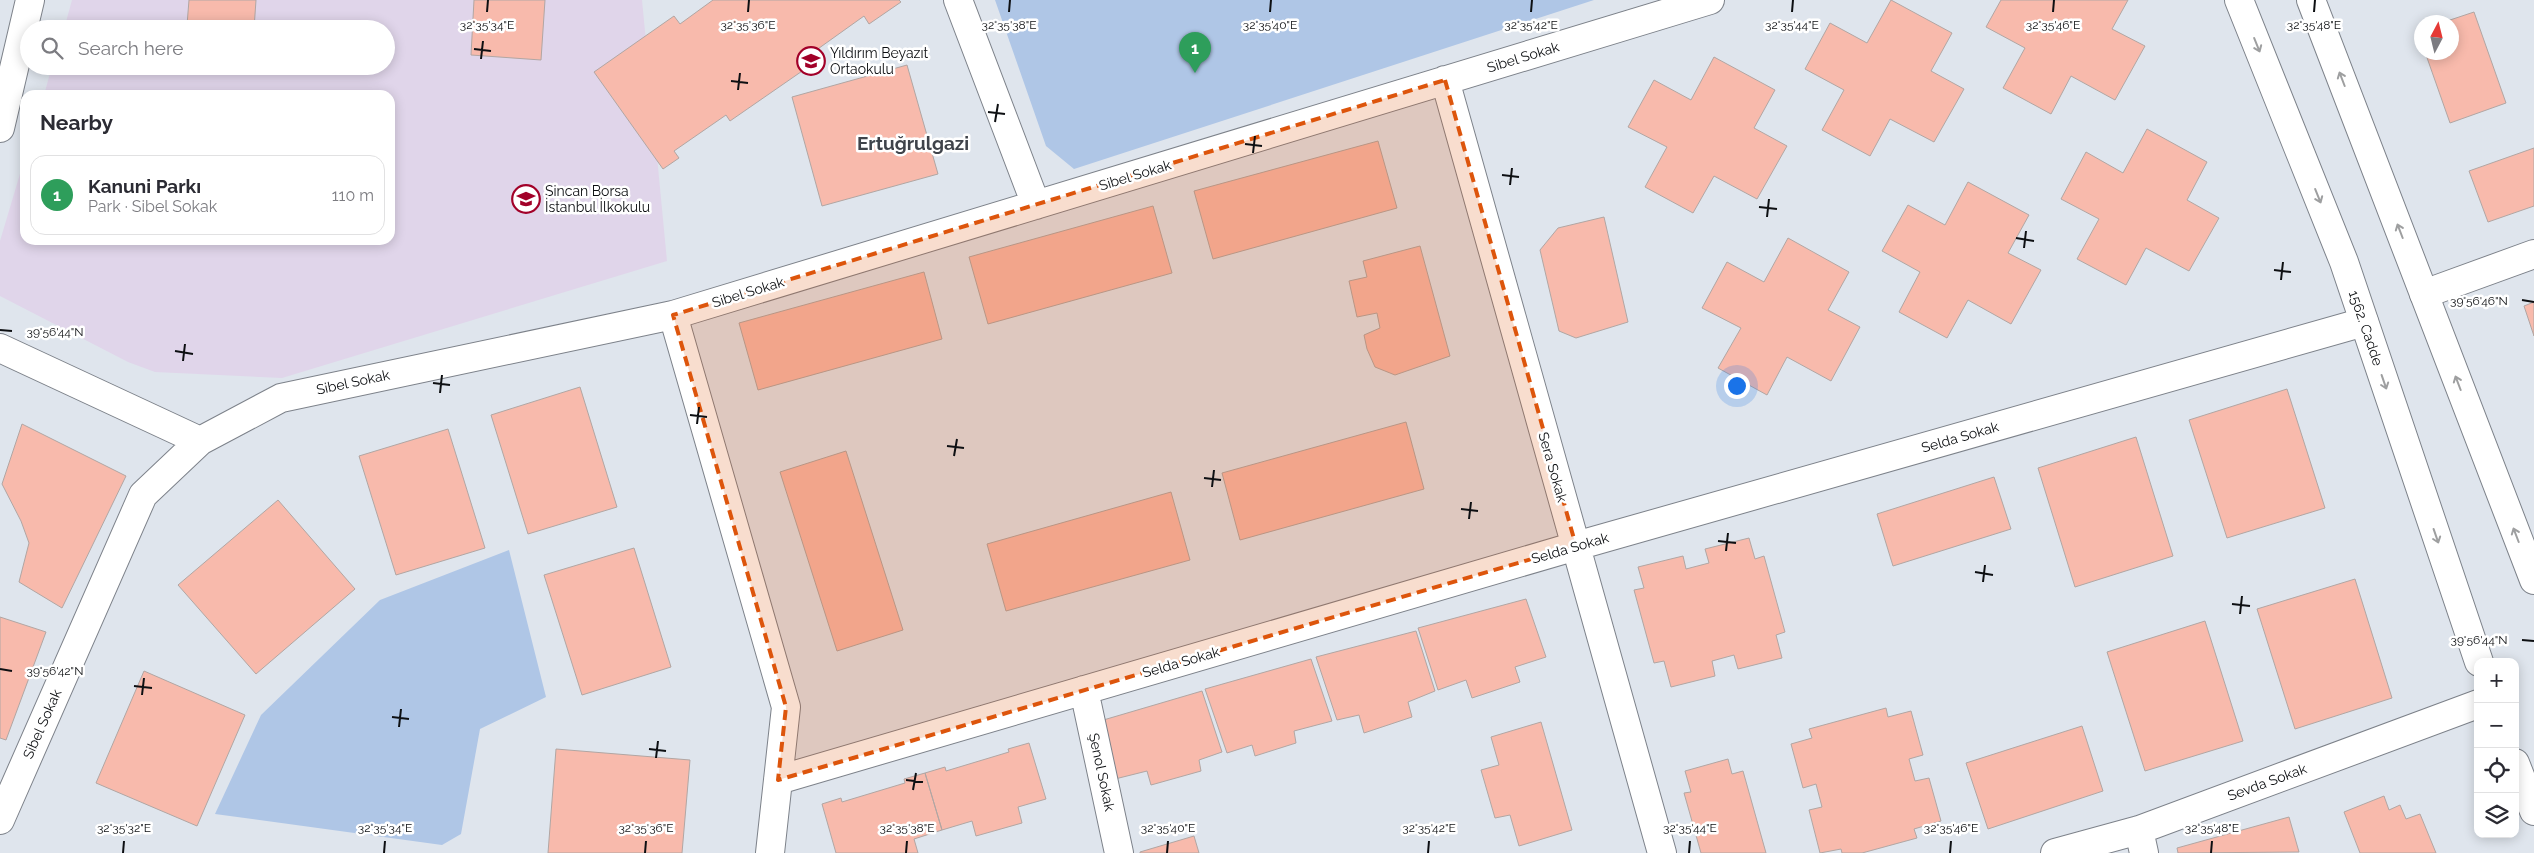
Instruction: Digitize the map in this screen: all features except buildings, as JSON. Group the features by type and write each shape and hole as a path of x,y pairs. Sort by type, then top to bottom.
{"street":[{"path":"25,20 30,0"},
{"path":"958,0 1036,205"},
{"name":"Sibel Sokak","path":"0,820 142,495 200,441 281,398 674,315 1445,80 1657,8 1710,0"},
{"name":"1562. Cadde","path":"2239,0 2344,262 2478,658"},
{"path":"2311,0 2534,580"},
{"path":"0,128 20,43"},
{"name":"Sera Sokak","path":"1445,80 1662,853"},
{"path":"2424,294 2534,254"},
{"path":"674,315 786,707 770,853"},
{"name":"Selda Sokak","path":"778,780 1576,546 2364,322"},
{"path":"0,348 200,441"},
{"name":"Şenol Sokak","path":"1084,690 1120,853"},
{"name":"Sevda Sokak","path":"2055,853 2141,841 2474,706"},
{"path":"2519,773 2534,811"}],"highlighted area":[{"path":"1445,80 1576,546 778,780 786,707 673,315"}],"shaded area":[{"name":"Sincan Borsa İstanbul İlkokulu","path":"72,0 642,0 667,261 282,378 155,372 128,362 0,296 0,241 20,174 20,245 395,245 395,90 45,90 50,75 395,75 395,20 66,20"},
{"path":"995,0 1594,0 1074,169 1046,146"},
{"path":"509,550 546,697 480,729 461,834 442,845 215,814 261,715 380,600"}],"place":[{"name":"Yıldırım Beyazıt Ortaokulu","path":"811,61"},
{"name":"Kanuni Parkı","path":"1195,73"},
{"name":"Sincan Borsa İstanbul İlkokulu","path":"526,199"}],"district":[{"name":"Ertuğrulgazi","path":"913,143"}]}
